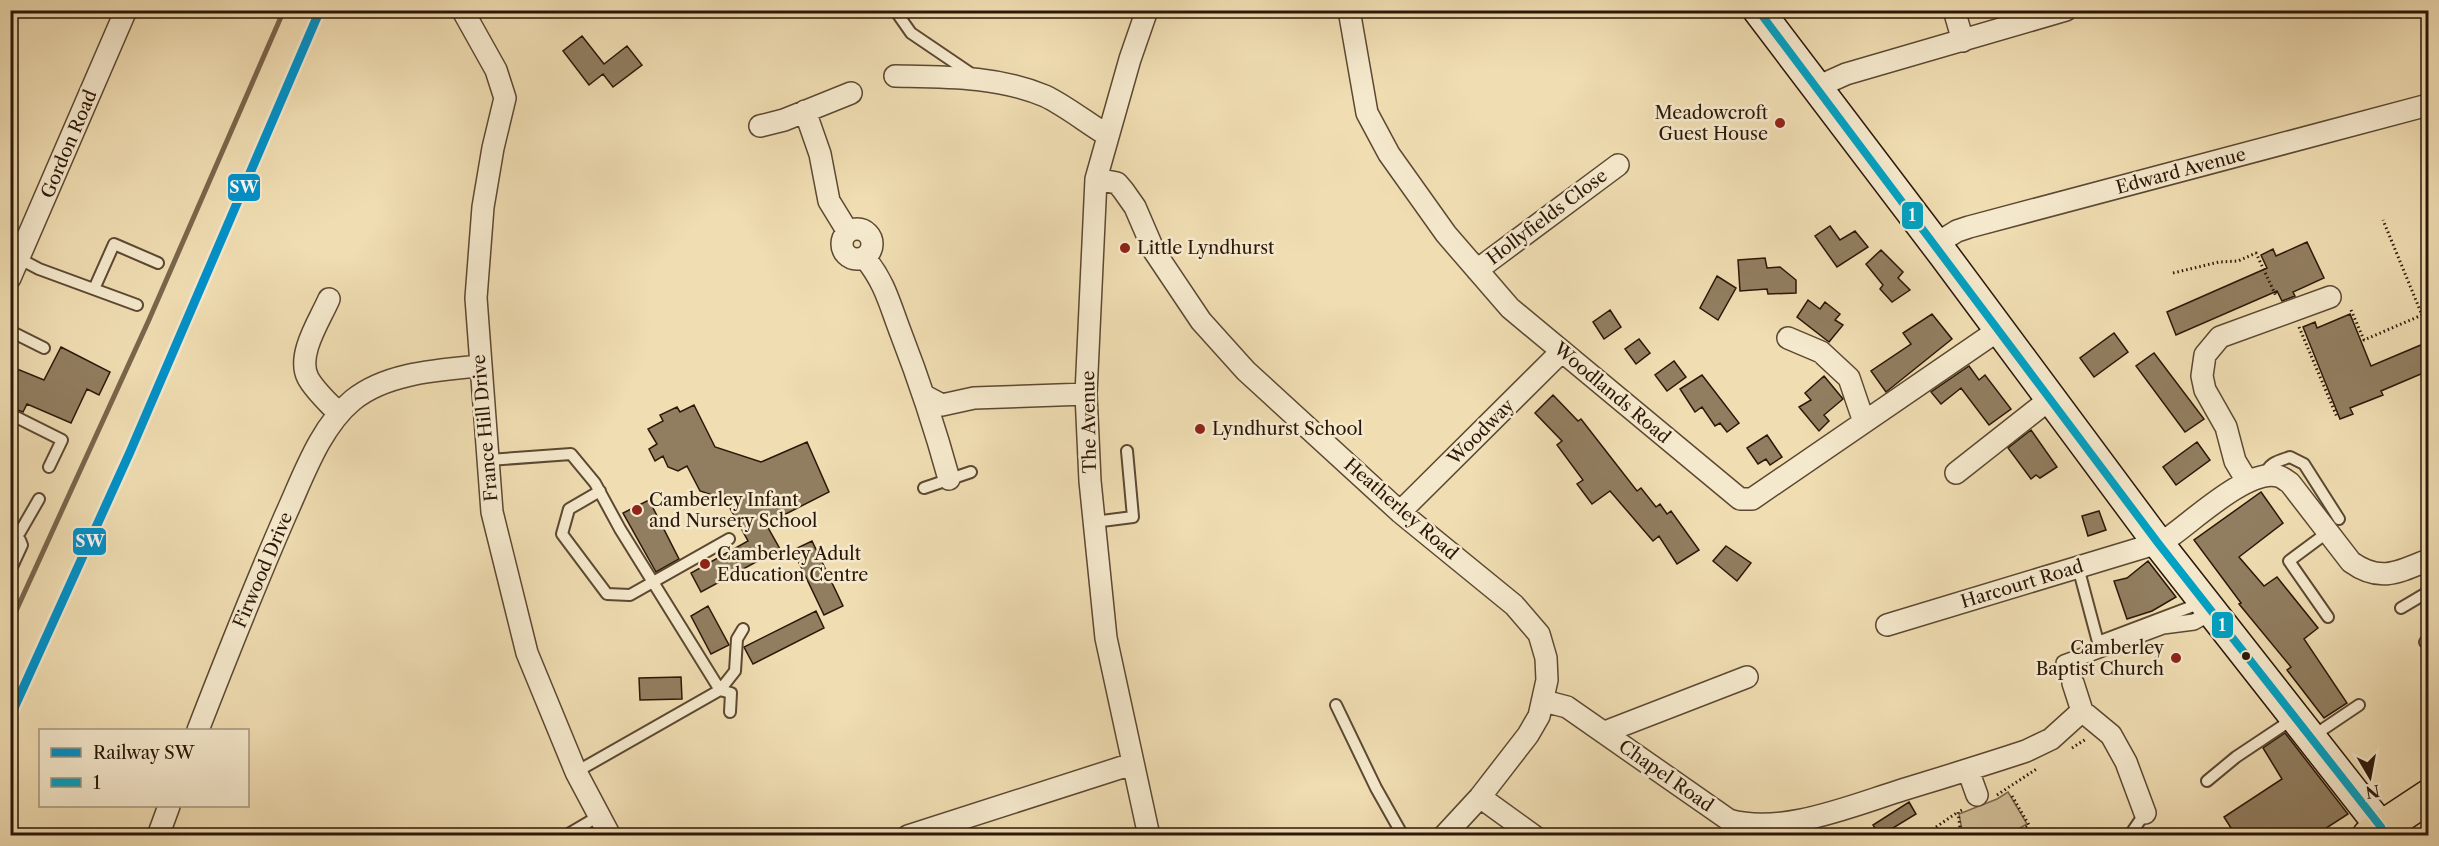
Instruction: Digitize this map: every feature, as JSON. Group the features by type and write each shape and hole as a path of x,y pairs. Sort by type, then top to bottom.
{"main road":[{"path":"1758,10 2000,329 2158,543 2302,728 2375,831 2428,797"}],"street":[{"name":"Gordon Road","path":"15,269 126,10"},
{"name":"The Avenue","path":"1147,10 1107,135 1096,179 1086,394 1094,522 1106,638 1149,836"},
{"name":"Woodlands Road","path":"1349,10 1367,113 1389,154 1446,234 1510,308 1745,501 1752,499 2000,329"},
{"path":"1954,10 1963,41"},
{"path":"1817,87 1846,74 2066,10"},
{"name":"France Hill Drive","path":"463,11 496,70 505,98 493,148 477,256 479,366 492,512 527,653 576,772 610,836"},
{"path":"895,76 1003,83 1046,97 1107,135"},
{"path":"760,126 851,93"},
{"name":"Edward Avenue","path":"1936,244 1957,231 1969,227 2428,105"},
{"path":"805,111 820,154 829,201 848,232 863,230 871,239 871,249 865,258 881,278 926,396 949,479"},
{"name":"Hollyfields Close","path":"1477,270 1618,165"},
{"name":"Heatherley Road","path":"1096,179 1117,183 1123,190 1135,207 1154,251 1208,329 1291,414 1400,512 1496,588 1531,622 1539,634 1546,658 1544,700 1528,735 1480,797 1444,836"},
{"path":"2330,297 2220,337 2205,355 2202,364 2205,390 2226,427 2235,461 2256,479 2279,476 2290,483 2333,525 2351,562 2363,571 2376,575 2388,575 2428,560"},
{"path":"328,298 309,347 305,369 315,388 339,414"},
{"path":"1788,338 1821,352 1849,378 1864,422"},
{"name":"Woodway","path":"1400,512 1562,351"},
{"name":"Firwood Drive","path":"198,729 261,572 304,475 339,414 354,399 372,388 404,377 479,366"},
{"path":"926,396 942,405 974,398 1086,394"},
{"path":"1956,473 2050,399"},
{"name":"Harcourt Road","path":"1887,626 2158,543 2256,479"},
{"path":"2145,813 2126,762 2111,735 2082,711 2064,663 2163,626 2194,622 2208,607"},
{"path":"1605,732 1747,677"},
{"name":"Chapel Road","path":"1544,700 1568,707 1729,820 1748,826 1785,829 2040,746 2082,711"},
{"path":"908,836 1132,764"},
{"path":"1968,770 1984,798"},
{"path":"1480,797 1534,836"},
{"path":"158,836 169,807"}],"lane":[{"path":"897,13 911,33 981,80"},
{"path":"94,289 114,244 158,263"},
{"path":"15,269 94,289 137,305"},
{"path":"10,331 44,348"},
{"path":"10,414 62,440 49,467"},
{"path":"1094,522 1133,517 1127,452"},
{"path":"489,460 571,454 600,491 720,690 731,693 730,712"},
{"path":"924,488 971,472"},
{"path":"600,491 569,508 562,534 607,594 630,595 729,539"},
{"path":"12,535 20,532 39,499"},
{"path":"2328,617 2289,561 2333,525"},
{"path":"10,571 22,545 20,540 12,535"},
{"path":"2078,567 2098,642 2208,607"},
{"path":"2401,608 2428,593"},
{"path":"576,772 720,690 735,670 737,639 743,629"},
{"path":"1336,705 1376,789 1403,836"},
{"path":"2207,781 2236,756 2360,705"},
{"path":"2126,836 2132,832 2145,813"},
{"path":"565,836 599,816"}],"path":[{"path":"2351,310 2364,340 2422,315 2384,220"},
{"path":"2173,273 2219,262 2238,261 2256,253 2280,306"},
{"path":"2297,321 2337,417"},
{"path":"2012,796 2029,825 2012,836"},
{"path":"1936,827 1984,798"},
{"path":"1958,812 1962,836"}],"shaded area":[{"path":"2008,792 2027,824 2008,835 1963,835 1959,814 1997,799"}],"building":[{"path":"582,36 604,64 627,46 642,65 613,87 603,74 589,85 563,51"},
{"path":"1830,226 1840,240 1855,231 1868,247 1837,267 1815,236"},
{"path":"2307,242 2324,278 2293,292 2295,296 2282,301 2277,291 2176,335 2167,312 2267,268 2261,255 2273,249 2276,256"},
{"path":"1881,250 1903,272 1898,278 1910,290 1892,302 1880,289 1883,285 1866,264"},
{"path":"1765,258 1767,268 1780,267 1796,280 1796,293 1768,294 1767,289 1740,291 1738,260"},
{"path":"1717,276 1736,288 1718,320 1700,308"},
{"path":"1808,300 1820,309 1825,302 1840,314 1835,320 1843,325 1829,342 1797,317"},
{"path":"1610,310 1621,327 1604,339 1593,322"},
{"path":"1932,314 1952,339 1886,392 1871,371 1911,344 1903,333"},
{"path":"2350,314 2371,366 2428,342 2428,371 2381,391 2383,395 2350,408 2353,414 2340,419 2303,327 2315,322 2317,328"},
{"path":"2114,333 2128,352 2094,377 2080,358"},
{"path":"1639,339 1650,353 1636,364 1625,349"},
{"path":"61,347 110,372 99,395 87,389 71,423 27,404 23,412 10,407 10,366 44,380"},
{"path":"2154,353 2204,419 2185,432 2136,366"},
{"path":"1674,361 1686,377 1667,391 1655,375"},
{"path":"1969,366 1979,380 1985,375 2011,409 1989,425 1961,388 1941,404 1931,392"},
{"path":"1702,375 1739,423 1727,432 1720,423 1715,426 1702,407 1695,412 1680,389"},
{"path":"1824,376 1843,399 1824,415 1829,421 1819,431 1799,407 1811,400 1805,393"},
{"path":"1553,395 1578,421 1581,419 1637,491 1641,488 1656,507 1660,504 1667,514 1671,511 1699,550 1677,564 1659,536 1653,541 1610,491 1592,504 1577,484 1583,480 1557,445 1562,441 1535,413"},
{"path":"694,405 715,447 761,462 807,442 829,492 766,524 780,549 701,592 691,573 748,541 725,499 700,491 687,466 678,471 668,467 663,456 655,461 649,449 657,444 648,429 663,421 660,415 677,407 680,412"},
{"path":"2031,430 2057,467 2040,478 2036,475 2031,479 2008,448"},
{"path":"1767,435 1782,457 1770,465 1766,459 1758,464 1747,448"},
{"path":"2197,442 2210,460 2176,485 2163,467"},
{"path":"2261,492 2283,523 2239,557 2264,586 2277,577 2318,628 2304,639 2347,703 2324,718 2287,670 2291,667 2239,604 2241,603 2194,540"},
{"path":"649,500 679,559 656,572 623,513"},
{"path":"2099,511 2106,530 2088,536 2082,516"},
{"path":"812,541 843,606 824,615 793,550"},
{"path":"1726,546 1751,563 1737,581 1713,561"},
{"path":"2148,561 2176,597 2152,611 2127,619 2114,581 2127,578"},
{"path":"708,606 729,645 711,654 691,616"},
{"path":"816,611 824,628 753,664 744,647"},
{"path":"681,677 682,699 640,700 639,678"},
{"path":"2285,733 2348,814 2314,836 2236,836 2224,817 2282,779 2263,748"},
{"path":"1909,802 1916,814 1880,836 1873,825"}],"waterway":[{"path":"10,624 148,322 284,10"}],"rail line":[{"name":"SW","path":"10,717 130,452 320,10"}],"transit line":[{"name":"1","path":"1758,10 2158,543 2381,827"}],"place":[{"name":"Meadowcroft Guest House","path":"1780,123"},
{"name":"Little Lyndhurst","path":"1125,248"},
{"name":"Lyndhurst School","path":"1200,429"},
{"name":"Camberley Infant and Nursery School","path":"637,510"},
{"name":"Camberley Adult Education Centre","path":"705,564"},
{"name":"Camberley Baptist Church","path":"2176,658"}]}
